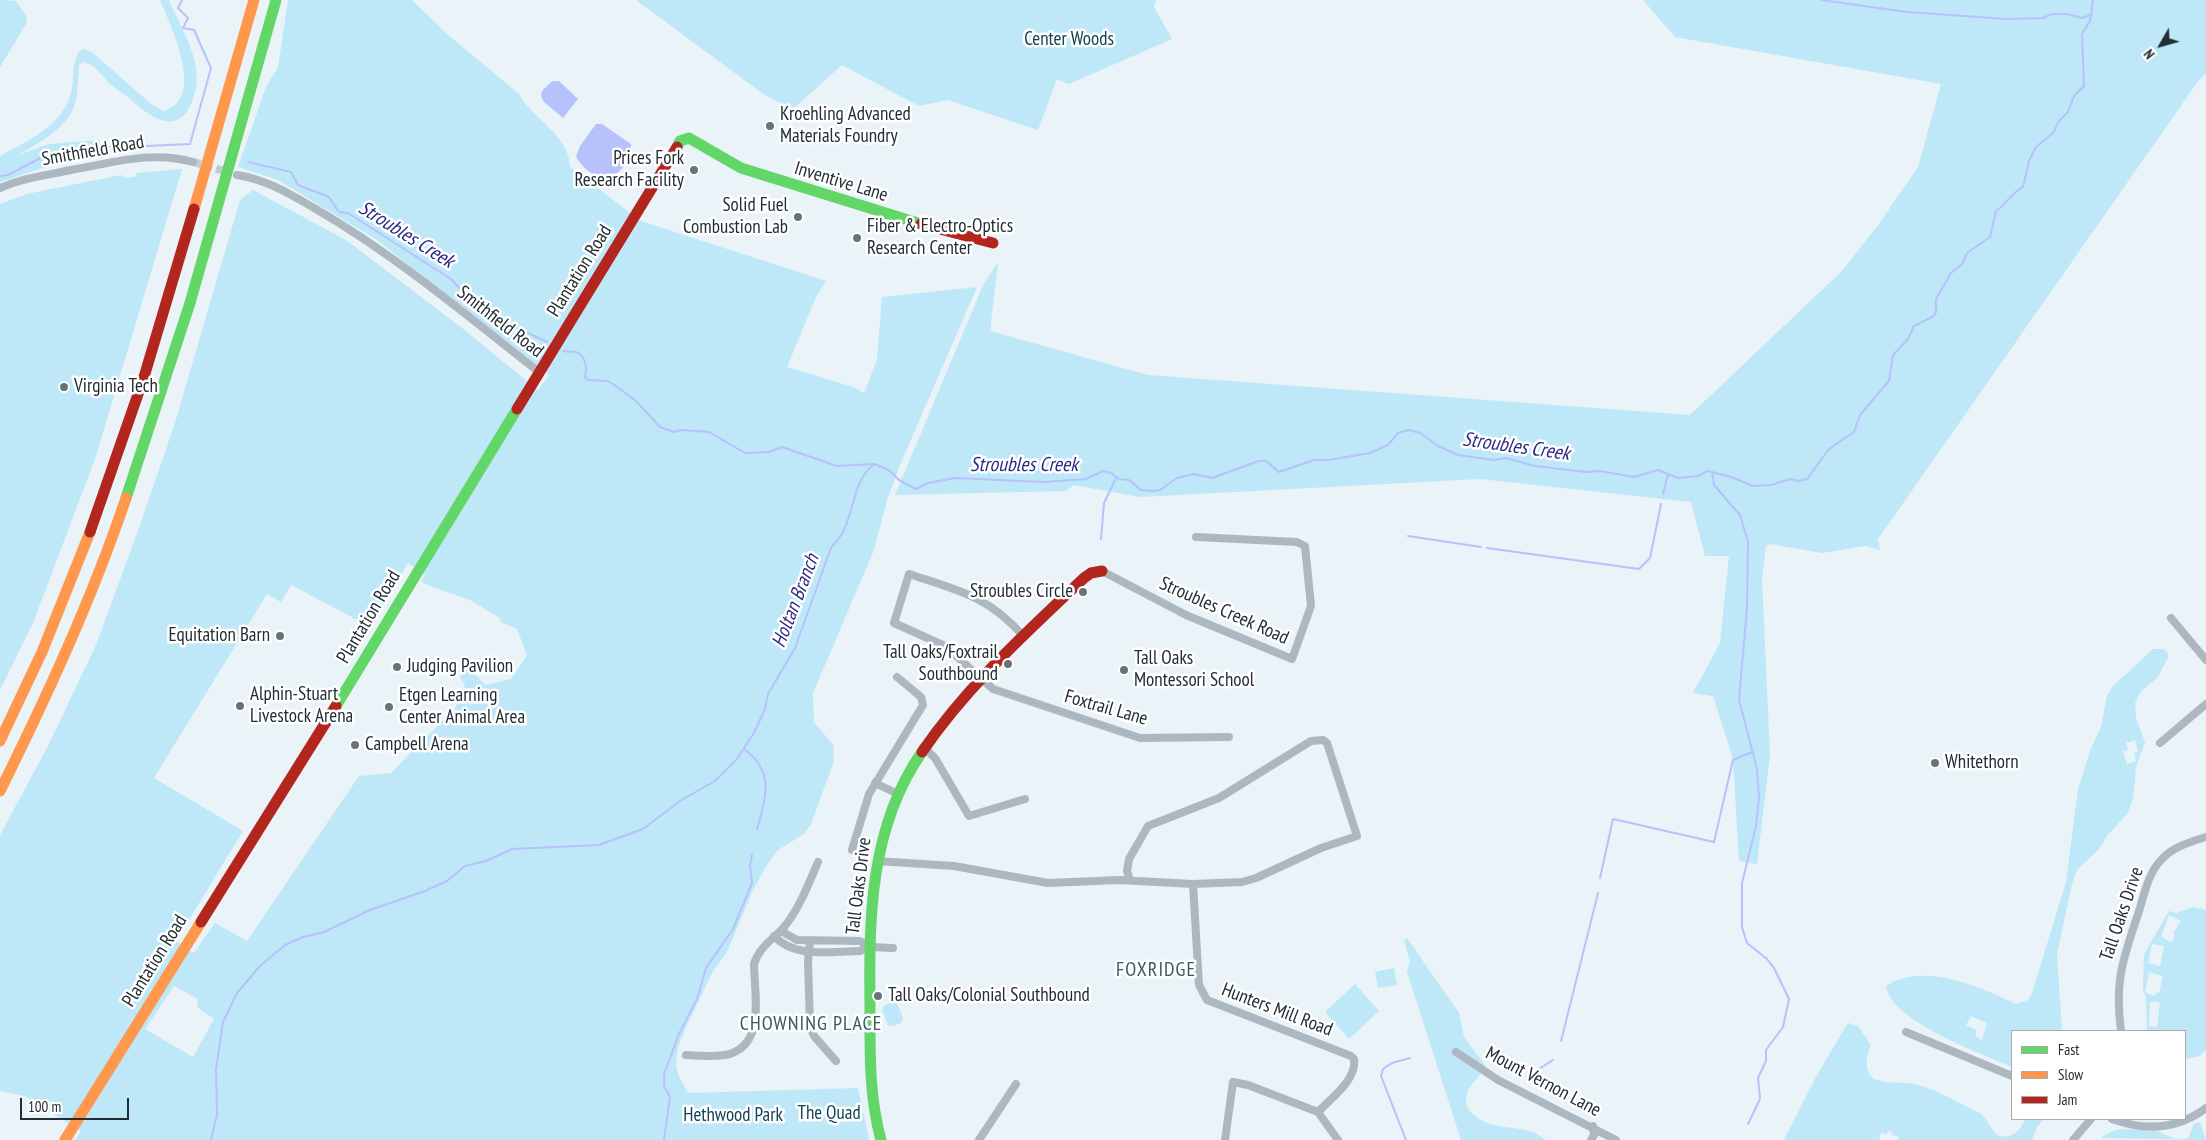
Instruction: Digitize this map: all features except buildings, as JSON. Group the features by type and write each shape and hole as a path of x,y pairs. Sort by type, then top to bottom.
{"main road":[{"path":"0,740 62,606 115,467 254,0"},
{"path":"0,791 40,712 83,616 135,477 197,274 276,0"},
{"name":"Inventive Lane","path":"685,138 694,140 741,168 764,176 882,213 993,244"},
{"name":"Plantation Road","path":"65,1140 386,625 538,372 676,148 685,138"},
{"name":"Tall Oaks Drive","path":"881,1140 874,1114 870,1082 870,947 877,861 886,826 898,794 923,748 944,719 1084,578 1092,573 1102,571"}],"street":[{"name":"Smithfield Road","path":"0,188 22,180 135,158 160,156 193,162"},
{"name":"Smithfield Road","path":"237,175 266,182 342,224 435,292 538,372"},
{"name":"Stroubles Creek Road","path":"1102,571 1186,615 1292,659 1312,606 1305,546 1294,542 1196,537"},
{"name":"Foxtrail Lane","path":"1024,637 1009,620 975,596 909,574 894,623 945,646 993,689 1140,738 1229,737"},
{"path":"2171,618 2206,660"},
{"path":"852,850 869,794 923,705 921,697 896,677"},
{"path":"2160,743 2206,704"},
{"path":"877,861 954,866 1048,883 1130,880 1193,884 1248,881 1321,848 1357,836 1327,743 1323,740 1311,740 1219,798 1148,826 1129,859 1127,871 1130,880"},
{"path":"923,748 935,758 969,816 1025,800"},
{"path":"876,782 898,794"},
{"name":"Tall Oaks Drive","path":"2122,1030 2119,990 2121,964 2150,875 2156,865 2170,852 2206,837"},
{"path":"686,1056 730,1054 750,1037 756,1019 754,964 759,950 777,933 803,899 818,862"},
{"name":"Hunters Mill Road","path":"1193,884 1200,985 1207,1000 1354,1059 1354,1065 1348,1080 1318,1112"},
{"path":"777,933 797,940 860,941 870,947"},
{"path":"777,933 791,950 893,948"},
{"path":"810,941 810,1027 814,1036 836,1061"},
{"path":"1906,1032 2011,1076"},
{"name":"Mount Vernon Lane","path":"1456,1052 1498,1080 1593,1126 1616,1140"},
{"path":"1225,1140 1233,1082 1248,1085 1318,1112 1338,1140"},
{"path":"983,1138 1016,1084"},
{"path":"2186,1119 2206,1108"},
{"path":"2073,1140 2090,1120"},
{"path":"2116,1120 2145,1127 2155,1127 2184,1120"},
{"path":"1591,1140 1594,1136 1593,1126"}],"green space":[{"path":"0,0 16,1 27,17 26,24 0,67"},
{"path":"160,0 169,0 187,38 195,64 196,90 191,104 184,114 177,120 169,121 160,120 152,116 110,84 95,68 84,62 79,65 76,100 68,118 53,133 18,155 49,144 99,140 105,156 52,165 0,182 0,156 43,131 52,124 67,105 79,51 85,49 93,53 150,103 163,111 176,104 183,92 182,61"},
{"path":"288,0 412,0 447,34 519,94 564,145 570,167 641,221 826,281 816,297 787,367 853,387 864,393 877,360 882,297 977,287 900,465 887,500 874,550 813,693 814,722 834,746 833,764 811,824 804,834 778,850 766,866 753,890 727,952 713,971 678,1047 676,1064 678,1074 688,1093 858,1088 869,1140 75,1140 81,1131 25,1096 0,1091 0,835 48,746 96,645 175,423 240,200 253,190 346,240 462,328 538,390 549,375 377,240 278,180 238,167 266,87 278,67","holes":["408,563 425,575 421,581 472,601 501,619 500,622 517,629 527,655 511,679 485,685 465,663 460,677 465,686 451,718 444,719 391,773 359,776 247,941 215,923 194,953 176,941 243,831 154,778 267,594 281,602 291,585 371,627","174,986 198,999 197,1007 214,1019 193,1057 145,1029"]},
{"name":"Center Woods","path":"636,0 1156,0 1154,7 1172,39 1069,84 1057,79 1038,130 948,100 919,106 842,65 793,109 766,96"},
{"path":"1643,0 2206,0 2206,74 2199,80 1878,539 1880,550 1865,546 1822,553 1771,544 1766,546 1762,579 1770,755 1757,864 1739,861 1733,759 1713,696 1693,693 1720,643 1729,556 1705,556 1691,502 1480,479 1140,497 1074,485 1065,491 895,495 984,283 998,262 990,331 1148,375 1690,415 1842,271 1878,225 1918,167 1941,84 1675,37"},
{"path":"182,169 95,459 33,623 0,690 0,204 27,194 121,175 125,178 135,177 137,173"},
{"path":"2153,649 2164,649 2168,653 2168,658 2157,678 2141,691 2135,703 2136,719 2145,742 2136,767 2133,799 2127,814 2107,836 2099,849 2077,870 2072,884 2057,954 2062,1030 2011,1030 2011,1067 1960,1045 1919,1023 1891,999 1886,986 1901,979 1917,976 1934,976 1969,984 2016,1004 2028,1000 2031,996 2066,882 2078,789 2091,748 2101,727 2107,696 2112,687","holes":["2135,740 2138,752 2134,753 2136,761 2127,764 2123,751 2128,750 2126,743","1971,1016 1987,1023 1982,1040 1975,1036 1977,1030 1966,1025"]},
{"path":"2193,907 2206,910 2206,1050 2200,1056 2186,1059 2186,1030 2147,1030 2146,997 2143,990 2144,954 2169,911 2177,913","holes":["2169,915 2181,921 2173,934 2175,935 2172,942 2161,937","2152,944 2164,946 2160,966 2148,963","2149,972 2163,976 2159,993 2156,993 2155,996 2145,993","2150,1002 2160,1002 2157,1027 2149,1026"]},
{"path":"1407,938 1459,1013 1464,1037 1484,1064 1484,1071 1472,1084 1467,1094 1466,1100 1470,1111 1487,1123 1528,1131 1537,1134 1545,1140 1461,1140 1407,972 1410,962 1404,941"},
{"path":"1394,968 1397,985 1378,988 1375,972"},
{"path":"1355,984 1379,1011 1349,1039 1325,1012"},
{"path":"892,1002 897,1003 903,1018 901,1023 893,1026 888,1025 882,1010 884,1006"},
{"path":"1848,1023 1858,1026 1871,1045 1867,1058 1867,1067 1870,1075 1877,1080 1908,1083 1936,1091 1980,1113 1997,1135 2007,1136 2015,1133 2024,1120 2043,1120 2037,1127 2032,1140 1898,1140 1899,1137 1892,1135 1892,1132 1888,1130 1887,1134 1881,1133 1879,1140 1784,1140 1817,1075"},
{"path":"2198,1122 2201,1125 2206,1140 2100,1138 2115,1130 2128,1129 2157,1131 2175,1139 2188,1138 2194,1124"}],"water":[{"path":"552,81 559,81 578,99 563,118 544,102 541,96 542,91"},
{"path":"596,124 602,124 631,144 631,159 611,180 606,180 591,173 578,161 576,156 580,146"}],"waterway":[{"name":"Stroubles Creek","path":"0,176 8,175 46,155 100,153 118,142 146,146 190,144 211,68 194,30 183,28 188,18 178,8 182,0"},
{"path":"1821,0 1907,12 2007,19 2043,18 2052,14 2066,14 2083,18 2092,14"},
{"name":"Stroubles Creek","path":"563,351 574,352 582,356 585,363 585,377 588,380 608,381 613,384 636,401 660,427 674,432 681,430 709,432 745,453 769,452 782,447 837,466 875,464 890,471 899,480 916,489 928,483 955,478 1044,482 1086,479 1103,471 1111,473 1119,479 1129,480 1141,490 1153,491 1160,490 1177,478 1194,474 1212,478 1259,461 1266,461 1279,472 1314,460 1329,460 1370,453 1388,445 1398,433 1409,430 1420,433 1438,446 1458,455 1494,460 1506,458 1535,466 1586,472 1600,471 1634,477 1658,470 1678,478 1698,476 1708,471 1731,477 1753,486 1771,485 1790,479 1797,481 1807,479 1829,449 1854,432 1860,415 1889,381 1893,355 1908,339 1914,326 1934,316 1936,312 1936,299 1951,273 1962,264 1967,253 1990,237 1996,211 2015,192 2023,187 2029,161 2036,147 2053,133 2059,121 2068,112 2074,96 2084,86 2082,34 2090,21 2093,0"},
{"name":"Stroubles Creek","path":"248,162 291,172 298,185 329,197 339,212 348,213 451,279 473,303 490,310 505,322 547,342"},
{"name":"Holtan Branch","path":"211,1140 217,1114 216,1070 223,1022 237,993 260,966 285,945 303,937 324,932 370,910 425,891 447,881 465,866 486,861 512,849 599,845 643,829 680,801 715,781 736,760 754,733 765,709 768,694 795,648 831,548 846,527 862,478 875,464"},
{"path":"1712,472 1714,485 1740,515 1748,542 1747,608 1739,700 1757,769 1759,797 1756,826 1742,883 1742,927 1747,943 1767,959 1774,968 1789,999 1783,1027 1766,1050 1766,1061 1758,1078 1760,1099 1748,1124"},
{"path":"1663,494 1668,474"},
{"path":"1101,539 1104,503 1116,478"},
{"path":"1487,548 1639,569 1650,558 1661,504"},
{"path":"1408,536 1481,547"},
{"path":"744,749 754,757 760,766 766,785 757,829"},
{"path":"1600,878 1613,819 1714,842 1733,760 1752,752"},
{"path":"664,1140 670,1097 664,1086 664,1074 679,1034 697,999 706,968 733,929 752,883 750,865 752,855"},
{"path":"1561,1041 1598,893"},
{"path":"1406,1140 1381,1076 1383,1069 1392,1063 1410,1058"},
{"path":"1539,1069 1553,1060"}],"tunnel":[{"path":"193,162 228,172"}],"traffic: fast":[{"path":"126,498 190,303 276,0"},
{"path":"677,147 680,141 689,138 741,168 921,224"},
{"path":"336,706 517,409"},
{"path":"881,1140 874,1107 870,1058 870,941 872,908 882,843 891,812 905,781 922,752"}],"traffic: slow":[{"path":"194,209 254,0"},
{"path":"0,791 84,610 126,498"},
{"path":"0,741 42,652 90,532"},
{"path":"65,1140 201,922"}],"traffic: jam":[{"path":"517,409 677,147"},
{"path":"90,532 144,377 194,209"},
{"path":"921,224 993,243"},
{"path":"922,752 958,705 998,661 1084,578 1091,573 1102,571"},
{"path":"201,922 336,706"}],"place":[{"name":"Kroehling Advanced Materials Foundry","path":"770,126"},
{"name":"Prices Fork Research Facility","path":"694,170"},
{"name":"Solid Fuel Combustion Lab","path":"798,217"},
{"name":"Fiber & Electro-Optics Research Center","path":"857,238"},
{"name":"Virginia Tech","path":"64,387"},
{"name":"Stroubles Circle","path":"1083,592"},
{"name":"Equitation Barn","path":"280,636"},
{"name":"Tall Oaks/Foxtrail Southbound","path":"1008,664"},
{"name":"Judging Pavilion","path":"397,667"},
{"name":"Tall Oaks Montessori School","path":"1124,670"},
{"name":"Alphin-Stuart Livestock Arena","path":"240,706"},
{"name":"Etgen Learning Center Animal Area","path":"389,707"},
{"name":"Campbell Arena","path":"355,745"},
{"name":"Whitethorn","path":"1935,763"},
{"name":"Tall Oaks/Colonial Southbound","path":"878,996"}],"district":[{"name":"FOXRIDGE","path":"1156,970"},
{"name":"CHOWNING PLACE","path":"811,1024"}],"park label":[{"name":"The Quad","path":"829,1114"},
{"name":"Hethwood Park","path":"733,1116"}]}
